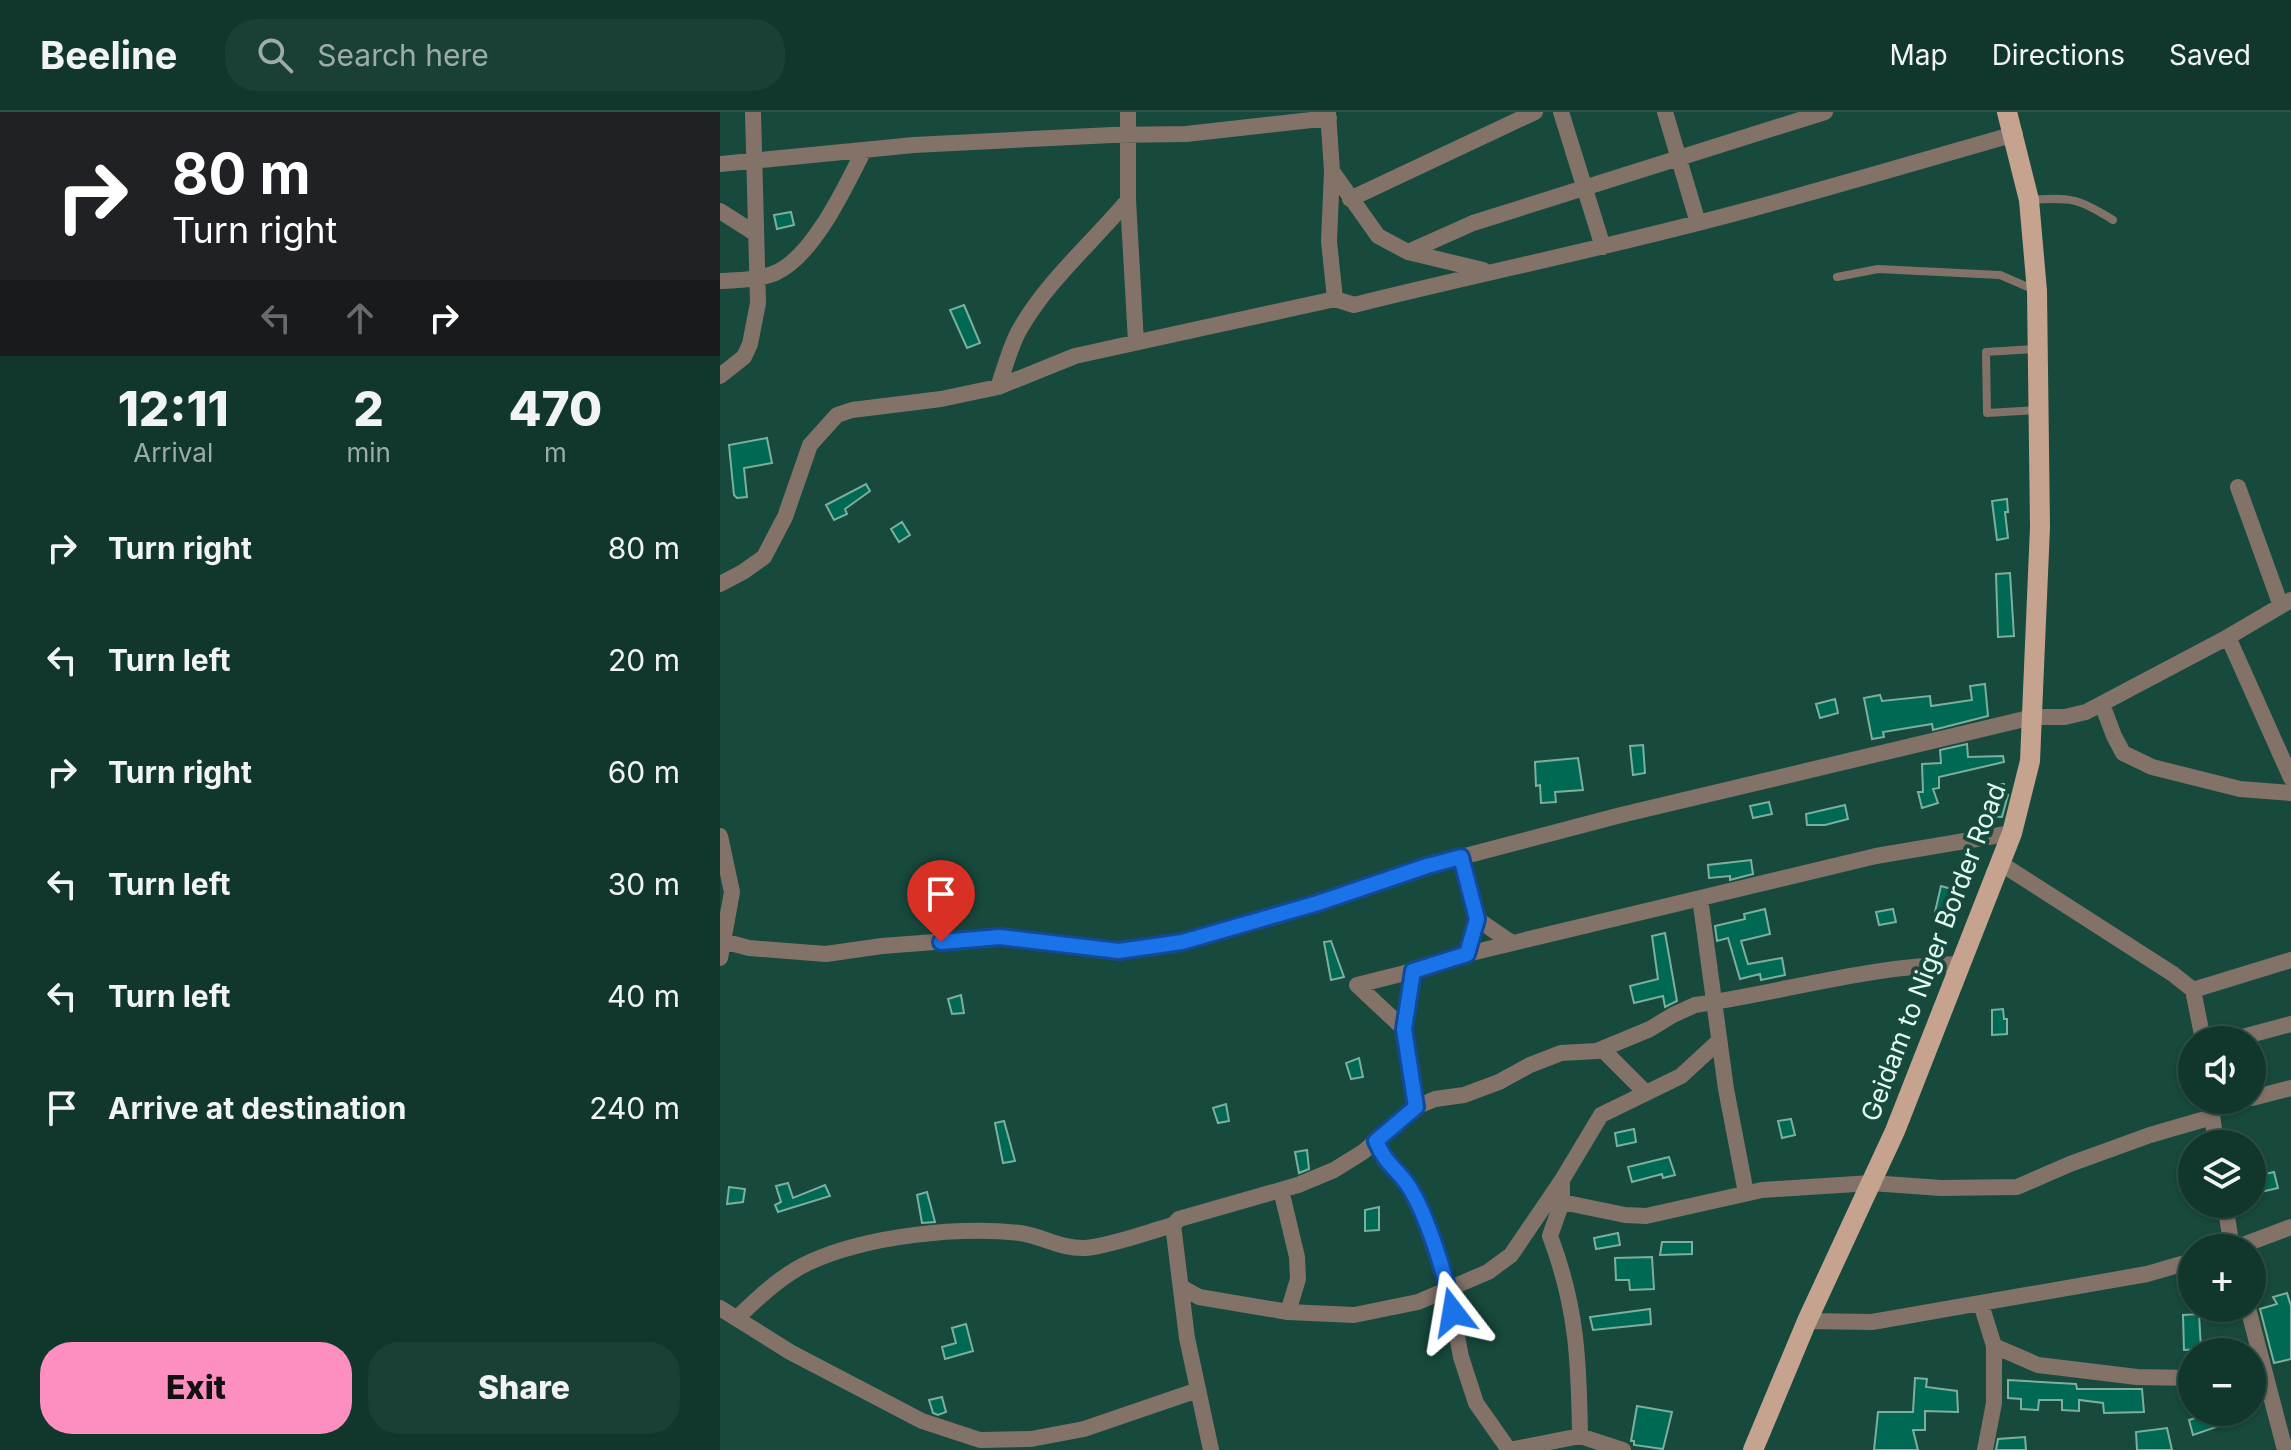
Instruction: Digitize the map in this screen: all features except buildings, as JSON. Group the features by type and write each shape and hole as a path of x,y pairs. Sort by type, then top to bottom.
{"main road":[{"name":"Geidam to Niger Border Road","path":"1753,1450 1807,1321 1895,1131 2012,833 2030,761 2040,527 2037,291 2029,200 2015,134 2007,112"}],"street":[{"path":"720,376 744,357 750,344 758,303 753,112"},
{"path":"1128,112 1128,200 1136,342"},
{"path":"1350,199 1535,112"},
{"path":"1561,112 1603,247"},
{"path":"1665,112 1698,223"},
{"path":"1408,252 1473,223 1825,112"},
{"path":"720,164 864,150 1130,134 1186,134 1328,115 1332,171 1329,241 1335,299"},
{"path":"720,584 764,557 785,517 810,445 837,415 998,387 1075,356 1136,342 1335,299 1354,305 1603,247 2015,134"},
{"path":"720,281 776,273 797,259 834,209 864,150"},
{"path":"1332,171 1378,236 1408,252 1489,272"},
{"path":"998,387 1020,329 1061,273 1128,200"},
{"path":"720,211 756,234"},
{"path":"720,836 732,892 722,950 749,948 826,954 882,946 1000,937 1119,951 1182,942 1340,897 1427,866 1636,811 2033,717 2065,717 2102,704 2286,603 2238,487"},
{"path":"2228,637 2291,778"},
{"path":"2102,704 2123,753 2152,767 2240,789 2291,793"},
{"path":"1404,1029 1357,985 1467,954 1876,856 2012,833"},
{"path":"1461,857 1477,919 1467,954"},
{"path":"2000,863 2193,990 2200,1026"},
{"path":"1700,898 1719,1041 1746,1193"},
{"path":"1477,919 1512,943"},
{"path":"2193,990 2291,960"},
{"path":"738,1317 761,1295 809,1262 869,1243 922,1233 1022,1233 1060,1246 1086,1248 1173,1225 1179,1219 1281,1190 1334,1170 1376,1141 1416,1107 1499,1082 1561,1053 1602,1049 1650,1029 1695,1005 1885,970 1931,964 1962,964"},
{"path":"1413,971 1404,1029 1416,1107"},
{"path":"2266,1031 2291,1024"},
{"path":"1181,1287 1199,1297 1288,1312 1354,1315 1418,1302 1488,1272 1511,1255 1601,1115 1681,1076 1719,1041"},
{"path":"1602,1049 1646,1093"},
{"path":"2266,1094 2291,1088"},
{"path":"1562,1202 1625,1215 1646,1216 1746,1193 1871,1183 1955,1188 2017,1187 2197,1114"},
{"path":"1376,1141 1384,1160 1406,1182 1424,1220 1448,1289 1461,1357 1476,1403 1509,1450 1580,1436 1623,1450"},
{"path":"1562,1180 1562,1202 1550,1236 1561,1266 1578,1350 1580,1436"},
{"path":"1281,1190 1297,1257 1298,1279 1288,1312"},
{"path":"1173,1225 1187,1338 1211,1450"},
{"path":"2266,1236 2291,1227"},
{"path":"1807,1321 1872,1322 2147,1274 2178,1265"},
{"path":"1981,1304 1994,1346 1994,1403 1985,1450"},
{"path":"720,1308 790,1352 922,1421 980,1440 1031,1439 1084,1429 1198,1390"},
{"path":"1994,1346 2038,1365 2137,1377 2178,1378"},
{"path":"2266,1394 2285,1450"}],"lane":[{"path":"2029,200 2069,198 2086,203 2113,220"},
{"path":"1837,277 1878,269 2000,275 2037,291"},
{"path":"2038,348 1986,352 1987,413 2039,410"}],"route":[{"path":"941,942 1000,937 1119,951 1182,942 1340,897 1461,857 1477,919 1467,954 1413,971 1404,1029 1416,1107 1376,1141 1384,1160 1406,1182 1424,1220 1453,1312"}]}
